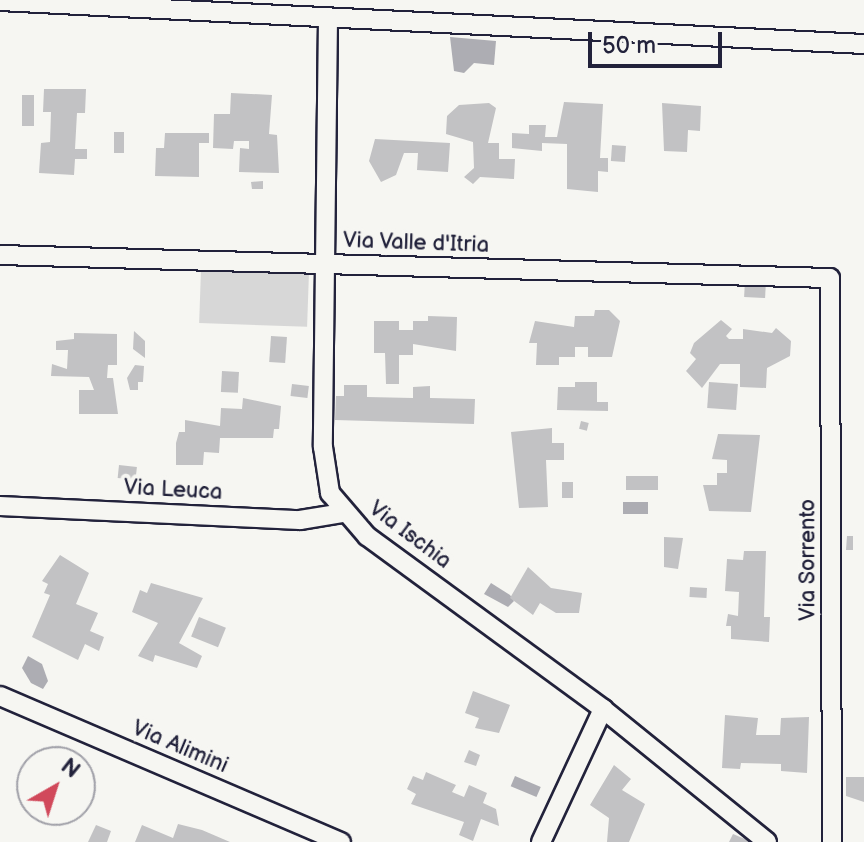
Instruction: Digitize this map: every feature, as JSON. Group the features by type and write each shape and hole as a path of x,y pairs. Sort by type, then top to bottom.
{"street":[{"path":"0,1 256,8 328,19 864,44"},
{"name":"Via Ischia","path":"328,19 323,447 330,493 343,513 603,709 767,842"},
{"name":"Via Valle d'Itria","path":"0,255 830,278"},
{"name":"Via Sorrento","path":"830,278 832,842"},
{"name":"Via Leuca","path":"0,506 300,520 343,513"},
{"name":"Via Alimini","path":"0,696 341,842"},
{"path":"541,842 603,709"}],"shaded area":[{"path":"450,37 496,41 494,65 474,63 464,73 454,71"},
{"path":"201,270 309,274 307,327 199,323"},
{"path":"623,502 648,502 648,514 623,514"},
{"path":"491,583 510,595 514,601 508,607 484,594"},
{"path":"28,656 42,664 48,681 43,689 31,683 22,668"},
{"path":"515,776 541,787 536,797 511,786"}],"building":[{"path":"44,89 86,89 85,113 77,113 75,149 87,149 87,159 75,159 74,175 39,173 41,143 50,142 51,112 43,112"},
{"path":"231,93 272,95 269,134 277,135 279,173 239,172 240,148 249,149 249,141 234,141 233,149 213,148 214,114 230,114"},
{"path":"22,95 34,95 34,126 22,126"},
{"path":"564,102 603,104 600,158 608,158 608,172 598,171 598,192 567,189 567,144 542,143 542,151 512,148 512,133 529,134 529,125 546,125 545,137 557,137"},
{"path":"489,103 496,108 488,143 499,143 499,159 515,159 514,179 480,177 473,184 464,177 474,168 473,142 446,134 447,116 459,105"},
{"path":"662,103 701,106 700,131 688,130 687,152 664,151"},
{"path":"114,132 124,132 124,153 114,153"},
{"path":"165,133 209,133 209,143 199,143 199,177 155,176 156,148 164,148"},
{"path":"375,139 450,143 448,172 417,170 418,153 404,153 396,175 381,182 369,161"},
{"path":"612,145 626,146 625,162 611,161"},
{"path":"263,181 263,189 252,189 251,182"},
{"path":"745,280 766,281 765,298 744,297"},
{"path":"595,310 609,310 620,321 612,357 588,357 588,347 575,347 575,357 559,357 559,365 536,365 537,343 529,343 535,321 574,327 575,316 594,316"},
{"path":"428,316 457,317 456,351 413,344 413,355 399,355 399,384 386,384 385,353 374,353 374,321 399,321 399,330 413,330 413,321 428,321"},
{"path":"721,320 732,329 726,336 729,339 743,339 743,329 772,333 776,328 791,341 790,356 767,368 766,388 740,387 740,364 720,364 702,388 686,371 696,359 690,353 694,343"},
{"path":"134,331 145,341 145,358 133,349"},
{"path":"74,333 117,334 117,365 108,365 107,378 113,378 118,414 79,414 79,390 94,390 89,377 51,376 52,364 67,369 68,350 56,350 56,341 74,339"},
{"path":"271,336 287,337 285,363 269,362"},
{"path":"135,365 144,366 143,382 138,382 138,390 130,390 127,378"},
{"path":"222,371 239,372 238,393 221,392"},
{"path":"575,382 597,382 597,402 608,402 608,411 557,410 558,387 575,387"},
{"path":"709,382 738,384 736,410 707,408"},
{"path":"292,384 309,386 307,398 291,396"},
{"path":"344,385 367,385 367,397 413,398 413,387 430,386 430,398 475,399 474,424 335,420 336,396 344,396"},
{"path":"243,398 281,406 279,429 274,429 273,438 220,438 219,453 204,452 203,465 176,465 176,443 179,432 185,432 185,420 220,426 221,408 242,409"},
{"path":"581,421 589,423 587,431 579,429"},
{"path":"552,428 552,443 564,443 564,460 546,460 548,507 519,508 511,432"},
{"path":"718,434 760,435 751,512 709,511 703,485 717,485 717,473 727,473 727,460 712,459"},
{"path":"119,465 137,467 136,480 118,478"},
{"path":"626,476 658,476 658,490 626,490"},
{"path":"562,482 573,482 573,498 562,498"},
{"path":"847,536 853,536 853,550 846,550"},
{"path":"664,537 683,538 678,569 664,567"},
{"path":"744,551 766,551 764,617 770,617 769,642 731,639 731,626 726,626 728,614 738,616 739,592 725,591 727,559 743,560"},
{"path":"60,555 89,573 76,604 98,613 90,631 104,637 99,651 85,644 78,660 32,637 50,595 44,593 48,584 42,581"},
{"path":"528,567 551,588 582,593 579,613 556,613 540,603 533,615 510,598"},
{"path":"151,583 203,598 179,643 202,656 197,668 155,655 153,662 138,656 158,623 132,612 140,590 147,593"},
{"path":"690,587 707,588 706,598 689,597"},
{"path":"199,617 226,628 218,647 191,636"},
{"path":"473,691 510,705 499,733 475,728 479,718 465,713"},
{"path":"725,715 758,718 756,735 780,735 781,718 809,717 807,773 781,771 781,764 741,763 740,769 722,768"},
{"path":"469,750 480,755 476,766 464,762"},
{"path":"614,765 631,779 622,790 645,804 629,842 607,842 609,818 590,805"},
{"path":"426,772 456,785 452,792 464,797 469,785 487,793 483,803 496,809 499,826 481,819 473,841 459,835 464,822 411,804 416,794 407,789 413,776 423,780"},
{"path":"846,777 864,777 864,802 846,796"},
{"path":"178,824 230,842 135,842 142,825 173,838"},
{"path":"96,825 111,831 107,842 88,842"},
{"path":"733,834 752,842 729,842"}]}
